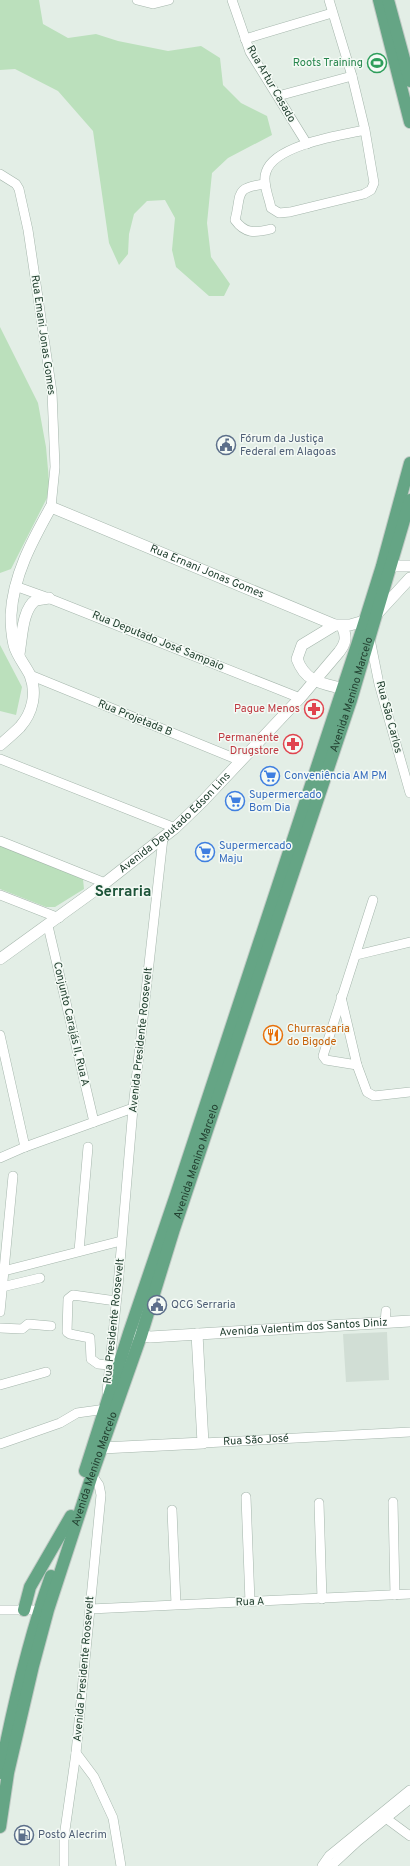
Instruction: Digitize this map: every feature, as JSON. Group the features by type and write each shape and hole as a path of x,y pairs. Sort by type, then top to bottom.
{"main road":[{"path":"379,0 410,122"},
{"path":"388,0 410,80"},
{"name":"Avenida Menino Marcelo","path":"348,690 370,639 410,463"},
{"name":"Avenida Menino Marcelo","path":"0,1827 8,1773 33,1666 44,1610 71,1516 107,1404 135,1335 174,1229 348,690 364,621 387,566 410,500"},
{"name":"Avenida Menino Marcelo","path":"0,1774 17,1688 102,1448 135,1335"},
{"path":"24,1610 30,1587 71,1516"}],"street":[{"path":"137,0 153,4 169,0"},
{"name":"Rua Artur Casado","path":"232,0 245,39 256,63 307,144"},
{"path":"328,0 352,76 365,130 374,179 372,188 364,194 290,212 279,213 272,208 265,184 265,173 268,166 276,159 307,144 365,130"},
{"path":"245,39 332,13"},
{"path":"278,96 352,76"},
{"name":"Rua Emani Jonas Gomes","path":"0,174 16,184 19,189 30,238 52,392 55,467 51,507"},
{"path":"265,184 247,187 241,192 236,220 241,228 250,231 260,232 271,229"},
{"path":"0,745 21,726 33,702 34,690 30,675 14,645 11,617 15,586 31,546 51,507"},
{"name":"Rua Ernani Jonas Gomes","path":"51,507 338,625"},
{"path":"387,566 410,566"},
{"path":"376,615 410,578"},
{"name":"Rua Deputado José Sampaio","path":"15,586 49,598 300,698"},
{"path":"19,656 26,618 30,606 36,600 49,598"},
{"path":"348,690 314,682 303,672 297,659 297,654 302,645 338,625 364,621"},
{"name":"Avenida Deputado Edson Lins","path":"0,959 48,926 105,883 163,838 203,802 300,698 344,645 346,637 338,625"},
{"name":"Rua São Carlos","path":"370,639 379,684 410,793"},
{"name":"Rua Projetada B","path":"30,675 241,761"},
{"path":"0,759 175,828"},
{"name":"Avenida Presidente Roosevelt","path":"121,1242 133,1108 163,838"},
{"path":"0,841 105,883"},
{"path":"0,895 59,918"},
{"path":"357,1065 326,1060 323,1058 341,997 373,900"},
{"name":"Conjunto Carajás II, Rua A","path":"48,926 94,1122"},
{"path":"356,955 410,942"},
{"path":"341,997 357,1065 366,1089 370,1095 410,1092"},
{"path":"0,1035 25,1146"},
{"path":"0,1158 25,1146 133,1108"},
{"path":"79,1251 88,1147"},
{"path":"0,1312 2,1272 13,1176"},
{"path":"2,1272 79,1251 121,1242"},
{"name":"Rua Presidente Roosevelt","path":"107,1404 106,1392 121,1242"},
{"path":"2,1287 40,1278"},
{"path":"109,1365 98,1364 91,1359 90,1338 67,1332 68,1299 72,1295 116,1301"},
{"path":"385,1323 386,1311"},
{"name":"Avenida Valentim dos Santos Diniz","path":"135,1335 197,1334 410,1321"},
{"path":"0,1328 22,1329 28,1324 51,1326"},
{"path":"197,1334 203,1443"},
{"path":"0,1385 46,1372"},
{"path":"0,1444 60,1423 77,1413 107,1404"},
{"name":"Rua São José","path":"102,1448 410,1432"},
{"name":"Avenida Presidente Roosevelt","path":"64,1866 64,1837 76,1754 101,1495 99,1485 92,1475"},
{"path":"246,1497 250,1602"},
{"path":"393,1502 395,1596"},
{"path":"319,1503 322,1599"},
{"path":"172,1510 176,1604"},
{"name":"Rua A","path":"90,1609 176,1604 395,1596 410,1594"},
{"path":"0,1610 44,1610"},
{"path":"76,1754 94,1777 113,1818 121,1866"},
{"path":"322,1866 329,1856 410,1790"},
{"path":"331,1866 341,1862 410,1799"},
{"path":"387,1819 410,1836"}],"shaded area":[{"path":"387,1332 389,1380 346,1382 343,1334"}],"green space":[{"path":"0,0 39,0 43,24 68,38 96,34 118,41 168,51 201,46 220,58 223,85 241,103 267,116 272,135 228,158 212,173 207,223 211,257 230,284 224,296 209,296 176,267 172,250 175,218 165,200 147,201 134,214 129,234 128,254 119,265 109,243 93,131 58,91 15,69 0,70"},
{"path":"0,327 38,403 46,447 50,492 11,569 0,573"},
{"path":"0,645 22,687 16,715 0,711"},
{"path":"0,844 83,879 84,889 55,907 46,907 0,889"}],"place":[{"name":"Roots Training","path":"377,63"},
{"name":"Fórum da Justiça Federal em Alagoas","path":"226,445"},
{"name":"Pague Menos","path":"314,709"},
{"name":"Permanente Drugstore","path":"293,744"},
{"name":"Conveniência AM PM","path":"270,776"},
{"name":"Supermercado Bom Dia","path":"235,801"},
{"name":"Supermercado Maju","path":"205,852"},
{"name":"Churrascaria do Bigode","path":"273,1035"},
{"name":"QCG Serraria","path":"157,1305"},
{"name":"Posto Alecrim","path":"24,1835"}],"district":[{"name":"Serraria","path":"123,892"}]}
